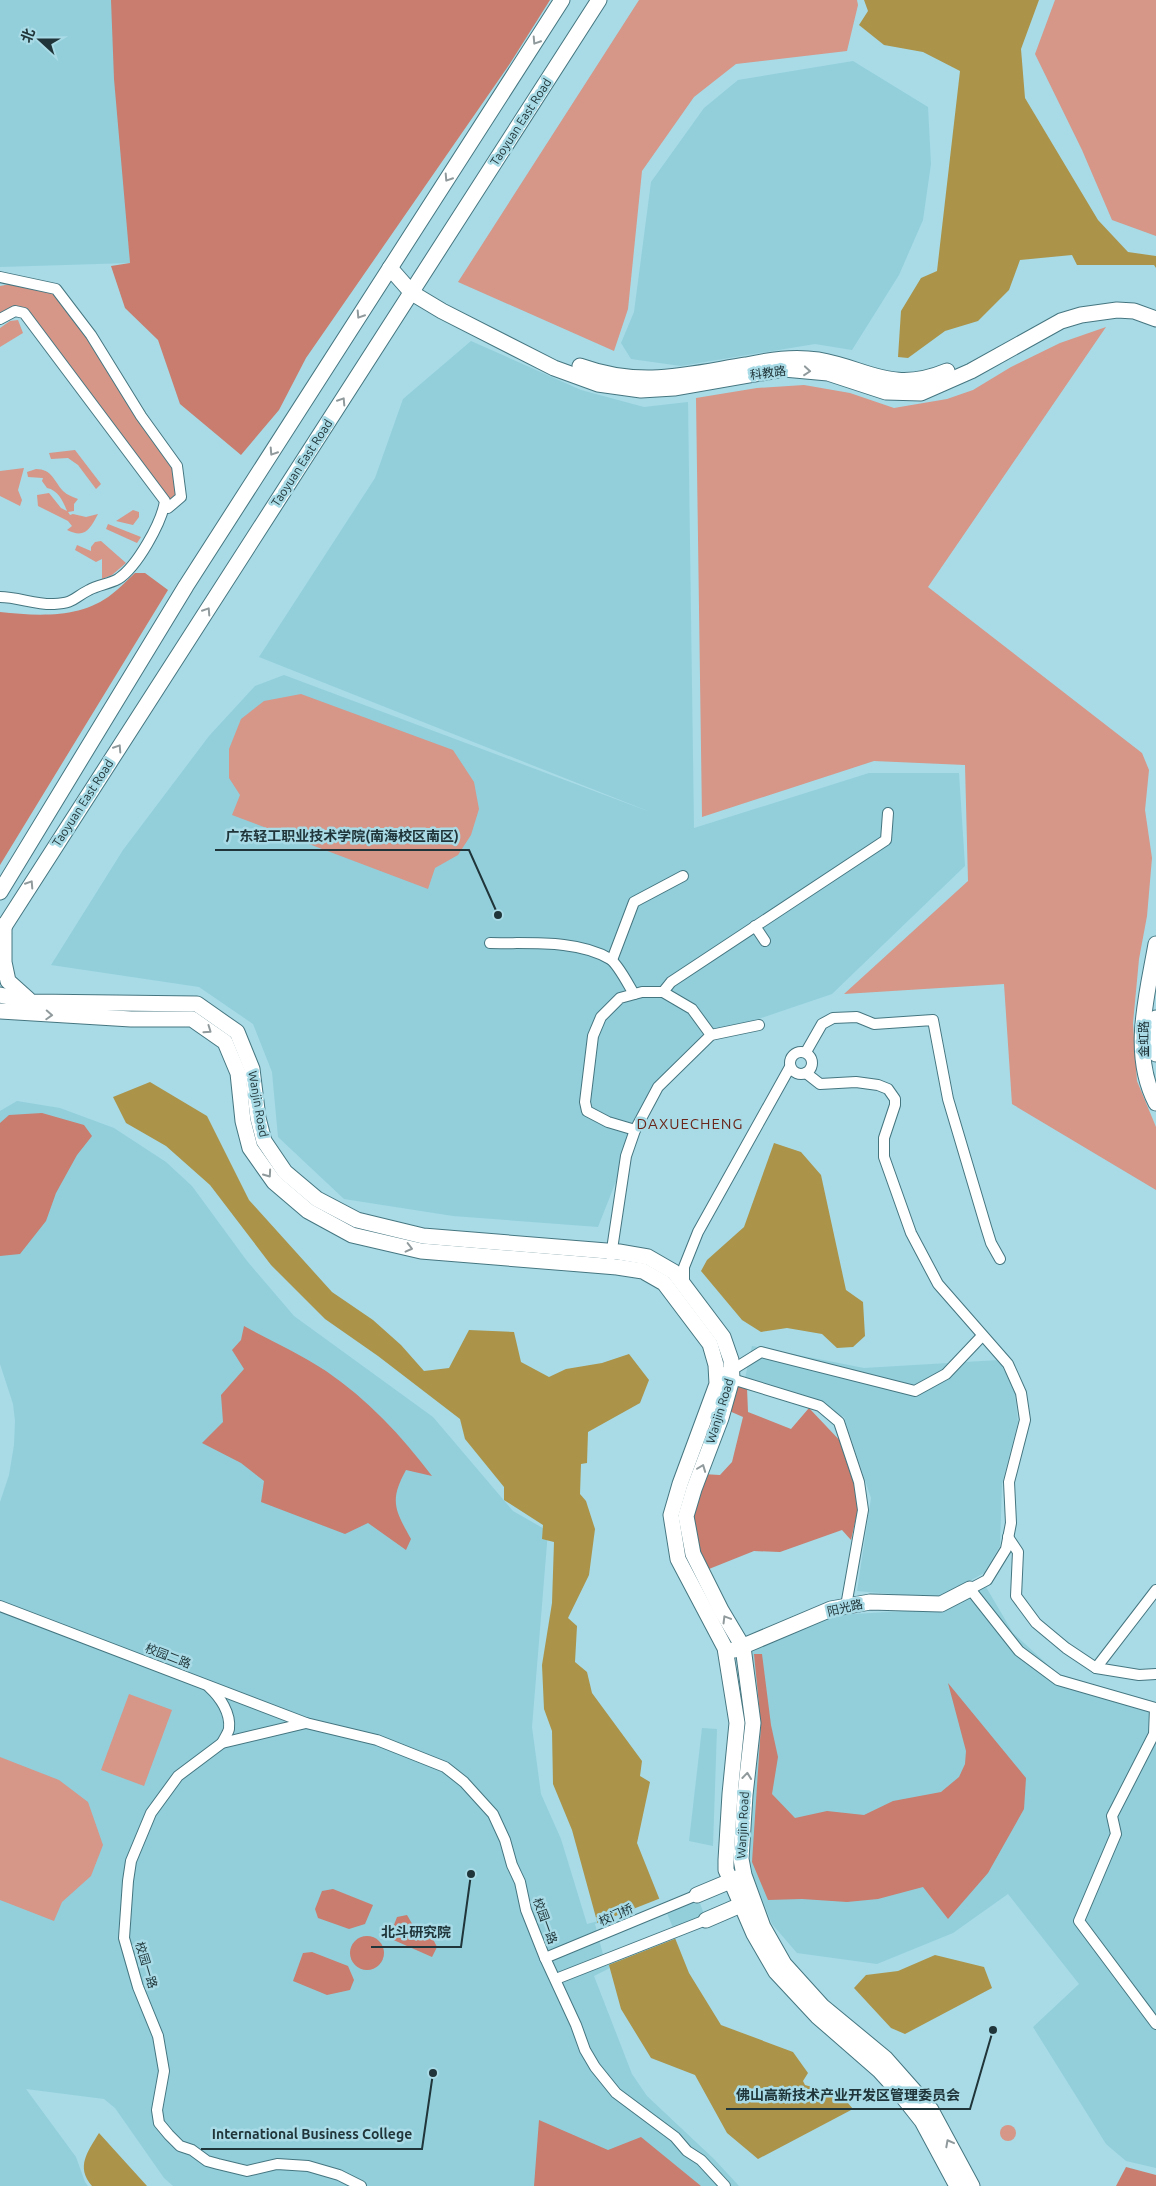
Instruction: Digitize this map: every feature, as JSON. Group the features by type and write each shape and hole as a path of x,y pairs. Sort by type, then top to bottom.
{"street":[{"name":"Taoyuan East Road","path":"0,892 186,586 562,0"},
{"name":"Taoyuan East Road","path":"2,929 599,0"},
{"name":"科教路","path":"390,268 414,290 442,311 554,368 598,384 641,390 674,388 784,369 828,373 886,392 921,394 972,370 1061,321 1081,315 1117,310 1134,311 1156,320"},
{"path":"0,277 56,290 91,335 141,416 177,466 181,497 168,508"},
{"name":"科教路","path":"414,290 557,358 596,372 636,379 667,378 784,358 818,360 876,377 906,382 930,379 1058,313 1080,306 1119,299 1156,308"},
{"path":"0,319 15,311 24,314 165,501 163,513 139,555 130,568 118,579 88,590 74,601 52,604 0,597"},
{"path":"663,992 671,982 886,840 888,813"},
{"path":"612,960 634,902 683,876"},
{"path":"755,926 765,941"},
{"path":"0,1020 30,1008 8,981 4,962 2,929"},
{"path":"490,943 554,944 581,948 612,960 634,994"},
{"name":"金虹路","path":"1156,944 1141,1032 1144,1062 1150,1091 1156,1103"},
{"path":"635,1130 608,1122 587,1111 585,1102 593,1036 601,1017 620,998 642,992 663,992 692,1009 711,1035"},
{"name":"Wanjin Road","path":"0,994 30,1008"},
{"name":"Wanjin Road","path":"0,1011 30,1008 197,1004 237,1032 252,1069 258,1118 264,1141 285,1172 317,1199 357,1220 423,1236 611,1259 648,1257 674,1272 723,1337 731,1360 721,1418 694,1488 686,1516 693,1554 721,1610 743,1647 752,1723 741,1859 737,1878"},
{"path":"806,1052 822,1024 833,1018 857,1017 874,1024 933,1020 948,1099 986,1227 1000,1259"},
{"name":"金虹路","path":"1156,1018 1153,1033 1156,1054"},
{"path":"611,1259 626,1156 635,1130 658,1087 711,1035 759,1025"},
{"path":"684,1284 684,1267 698,1232 790,1066 792,1056 798,1052 806,1052"},
{"path":"790,1066 798,1074 806,1073 811,1068 812,1061 806,1052"},
{"path":"806,1073 820,1084 856,1082 878,1085 888,1089 895,1099 895,1105 884,1138 884,1158 911,1233 938,1284 1008,1364 1022,1393 1025,1420 1009,1482 1011,1524 1006,1549 987,1580 970,1590 1019,1651 1058,1680 1155,1708 1154,1734 1112,1816 1116,1834 1078,1921 1156,2024"},
{"name":"Wanjin Road","path":"611,1259 643,1271 664,1283 710,1344 727,1375"},
{"path":"727,1375 761,1352 915,1391 946,1374 982,1336"},
{"path":"727,1375 820,1406 839,1422 859,1482 863,1510 846,1606"},
{"name":"Wanjin Road","path":"727,1375 718,1384 680,1484 671,1515 678,1559 725,1652 737,1723 730,1794 726,1870 737,1878 747,1902 784,1964 822,2006 885,2058 931,2110 972,2186"},
{"path":"1008,1537 1018,1552 1016,1596 1036,1623 1066,1648 1096,1668 1138,1675 1156,1674"},
{"name":"阳光路","path":"725,1652 743,1647 831,1609 870,1602 941,1604 970,1590"},
{"path":"1096,1668 1156,1590"},
{"name":"校园二路","path":"0,1606 306,1723"},
{"path":"206,1684 217,1695 227,1715 229,1729 222,1744"},
{"path":"222,1744 306,1723"},
{"name":"校园一路","path":"306,1723 377,1740 446,1767 464,1782 493,1814 505,1840 512,1865 520,1882 526,1910 585,2050 616,2092 675,2137 687,2150 701,2160 724,2186"},
{"name":"校园一路","path":"222,1744 178,1776 160,1800 142,1834 132,1861 128,1881 124,1938 138,1986 158,2036 164,2071 157,2110 159,2123 180,2146 192,2150 207,2161 247,2171 278,2164 308,2166 323,2172 339,2175 361,2186"},
{"path":"697,1895 737,1878"},
{"name":"校门桥","path":"545,1958 697,1895"},
{"path":"556,1979 747,1902"},
{"name":"Wanjin Road","path":"747,1902 754,1934 776,1972 817,2016 880,2070 899,2092 922,2121 958,2186"}],"shaded area":[{"path":"0,0 113,0 130,263 0,267"},
{"path":"111,0 550,0 509,65 306,358 279,410 241,455 180,404 158,340 125,308 111,266 130,263 114,79"},
{"path":"639,0 857,0 858,5 847,51 736,64 694,97 642,171 628,309 614,351 458,282"},
{"path":"864,0 1039,0 1021,49 1025,98 1098,220 1128,252 1156,256 1156,268 1154,265 1077,265 1072,255 1020,260 1009,290 978,321 945,331 908,358 898,357 901,311 921,278 937,271 960,71 923,52 884,45 859,25 868,11"},
{"path":"1055,0 1156,0 1156,236 1112,220 1082,150 1035,54"},
{"path":"853,61 928,107 931,164 923,220 899,275 852,350 815,344 681,366 631,359 621,343 634,312 651,182 704,108 738,80"},
{"path":"15,283 56,289 177,466 176,494 168,508 24,314 0,319 0,286"},
{"path":"18,320 23,333 0,347 0,328 10,321"},
{"path":"1106,327 928,587 1142,753 1149,770 1145,810 1152,858 1147,916 1139,959 1133,1023 1137,1081 1156,1127 1156,1190 1012,1104 1004,984 844,994 968,881 965,765 874,761 702,817 696,398 757,388 804,385 850,393 894,408 947,399 973,390 1011,367 1060,343"},
{"path":"471,341 581,390 644,407 688,402 694,828 869,773 959,773 965,866 832,994 711,1035 658,1087 626,1156 598,1227 453,1216 344,1199 278,1137 272,1072 253,1024 199,987 51,965 123,850 209,736 255,686 284,675 653,813 259,657 375,478 403,399"},
{"path":"75,450 101,484 96,489 78,465 68,458 51,459 49,453"},
{"path":"24,468 18,490 22,500 20,506 0,496 0,471"},
{"path":"36,469 49,473 63,491 78,499 74,504 74,511 68,512 70,515 86,517 98,514 86,531 83,533 73,533 67,530 72,526 68,521 38,506 37,495 49,493 61,508 67,511 57,494 47,488 42,481 43,478 28,477 27,472"},
{"path":"133,510 139,512 139,517 133,525 116,521"},
{"path":"108,524 141,537 137,543 106,529"},
{"path":"101,541 126,563 112,575 102,579 102,559 96,562 75,550 77,545 91,551 91,547 95,542"},
{"path":"135,573 145,573 168,590 0,865 0,612 44,615 73,612 87,608 112,594"},
{"path":"301,694 453,750 474,782 479,809 471,835 458,855 435,868 428,889 232,815 240,795 229,778 229,749 241,719 264,701"},
{"path":"150,1082 207,1116 249,1200 332,1292 373,1320 401,1345 424,1371 449,1368 469,1330 514,1332 521,1362 549,1377 566,1369 602,1363 629,1354 649,1380 640,1403 588,1432 587,1463 581,1464 580,1494 586,1501 595,1529 589,1575 568,1618 577,1626 575,1662 587,1672 592,1693 642,1761 640,1776 650,1782 637,1843 689,1973 721,2025 793,2052 808,2073 803,2081 805,2085 842,2096 853,2109 758,2159 727,2133 695,2075 651,2058 621,2009 572,1830 553,1784 552,1731 544,1709 542,1665 552,1603 554,1542 542,1539 543,1525 504,1500 504,1487 465,1439 460,1419 378,1356 325,1319 271,1265 210,1185 166,1146 126,1123 113,1097"},
{"path":"17,1101 60,1108 114,1128 166,1162 192,1186 247,1261 294,1316 433,1417 513,1511 548,1531 532,1727 541,1794 561,1839 587,1924 697,1895 706,1920 594,1976 632,2074 647,2096 714,2159 739,2186 173,2186 164,2178 115,2108 104,2099 26,2089 76,2157 88,2186 0,2186 0,1502 9,1475 14,1445 15,1421 13,1404 0,1364 0,1111"},
{"path":"42,1113 84,1125 92,1136 77,1155 56,1193 46,1221 20,1254 0,1256 0,1123 9,1115"},
{"path":"774,1143 801,1152 821,1175 846,1290 863,1302 865,1336 853,1347 837,1348 822,1334 787,1328 761,1332 742,1320 701,1271 707,1260 744,1227"},
{"path":"244,1326 306,1359 341,1382 383,1419 432,1476 406,1470 397,1490 396,1505 398,1513 411,1539 406,1550 368,1523 345,1534 261,1502 264,1481 241,1463 202,1443 223,1422 221,1395 244,1369 232,1350 241,1340"},
{"path":"752,1346 864,1368 999,1360 1015,1393 1018,1422 1002,1484 1000,1546 984,1573 939,1598 857,1591 871,1498 844,1417 744,1383"},
{"path":"735,1383 747,1388 748,1412 791,1429 809,1408 844,1445 855,1484 858,1509 851,1540 842,1530 780,1552 754,1551 704,1571 689,1515 702,1474 720,1475 732,1462 743,1417 727,1410"},
{"path":"986,1587 1013,1633 1058,1674 1156,1702 1156,2168 1126,2161 1106,2144 1033,2027 1079,1984 1008,1894 953,1933 877,1964 797,1953 772,1924 748,1864 758,1726 752,1649 837,1615 939,1609"},
{"path":"754,1654 762,1654 771,1725 778,1757 772,1794 795,1818 827,1811 864,1815 893,1801 941,1792 959,1777 965,1764 966,1751 948,1683 1026,1778 1024,1809 988,1873 948,1919 923,1887 878,1899 847,1902 802,1899 768,1900 752,1862 761,1725"},
{"path":"129,1694 172,1710 144,1786 101,1770"},
{"path":"702,1728 717,1729 713,1846 689,1841"},
{"path":"0,1757 59,1780 88,1802 103,1845 91,1876 62,1902 54,1921 0,1900"},
{"path":"333,1889 373,1905 365,1924 349,1929 318,1918 315,1909 322,1891"},
{"path":"407,1915 414,1927 432,1937 437,1947 432,1957 389,1938 397,1917"},
{"path":"367,1936 374,1937 379,1941 383,1946 383,1960 379,1965 374,1969 367,1970 360,1969 355,1965 351,1960 350,1953 351,1946 355,1941 360,1937"},
{"path":"312,1952 348,1966 354,1980 350,1990 327,1995 293,1981 303,1953"},
{"path":"935,1955 984,1967 992,1988 905,2034 891,2028 854,1988 866,1975 898,1971"},
{"path":"539,2120 608,2150 641,2137 701,2186 534,2186"},
{"path":"1005,2125 1011,2125 1016,2130 1014,2139 1005,2141 1000,2136 1000,2130"},
{"path":"99,2133 147,2186 92,2186 84,2172 84,2166 87,2153"},
{"path":"1126,2167 1156,2175 1156,2186 1116,2186"}],"pier":[{"path":"661,1898 677,1938 606,1966 595,1924"}],"place":[{"name":"广东轻工职业技术学院(南海校区南区)","path":"498,915"},
{"name":"北斗研究院","path":"471,1874"},
{"name":"佛山高新技术产业开发区管理委员会","path":"993,2030"},
{"name":"International Business College","path":"433,2073"}],"district":[{"name":"DAXUECHENG","path":"690,1124"}]}
